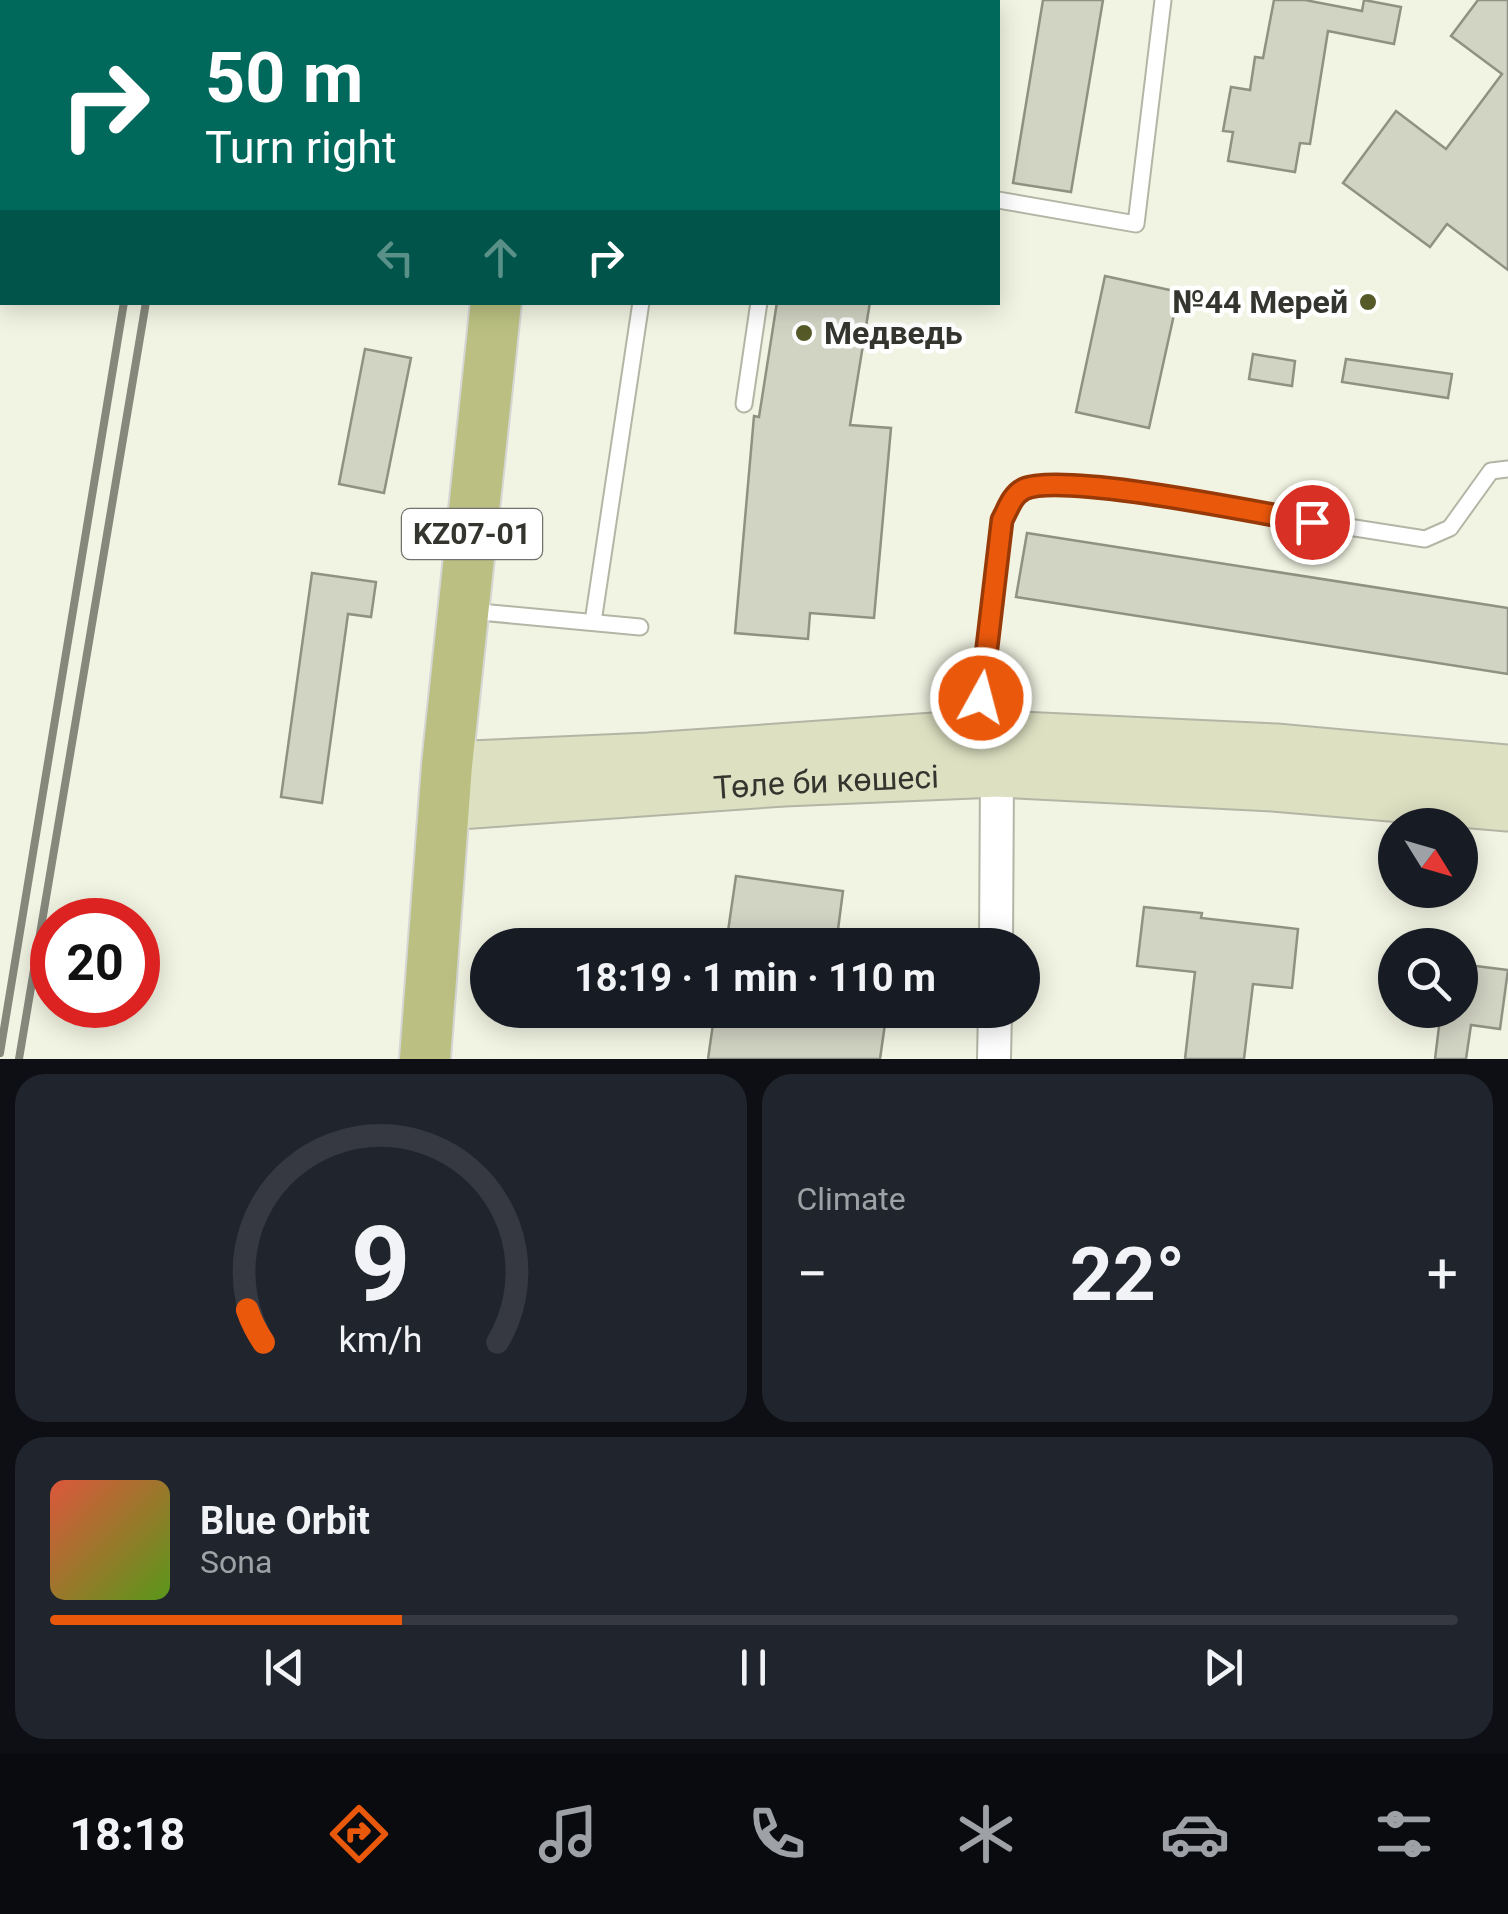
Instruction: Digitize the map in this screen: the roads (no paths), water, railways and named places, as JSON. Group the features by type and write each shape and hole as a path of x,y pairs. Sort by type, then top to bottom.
{"main road":[{"name":"KZ07-01","path":"425,1059 446,786 496,305"},
{"name":"Төле би көшесі","path":"446,786 650,756 977,733 1276,747 1508,768"},
{"name":"Төле би көшесі","path":"446,786 784,783 997,774 1273,788 1508,808"}],"street":[{"path":"996,928 997,774"},
{"path":"994,1059 995,1028"}],"lane":[{"path":"1000,200 1136,224 1162,0"},
{"path":"594,622 641,305"},
{"path":"744,404 759,305"},
{"path":"977,733 1002,520 1016,494 1027,487 1086,486 1425,540 1450,528 1491,471 1508,469"},
{"path":"464,610 640,627"}],"railway":[{"path":"0,1053 124,305"},
{"path":"19,1059 145,305"}],"place":[{"name":"№44 Мерей","path":"1368,302"},
{"name":"Медведь","path":"804,333"}]}
